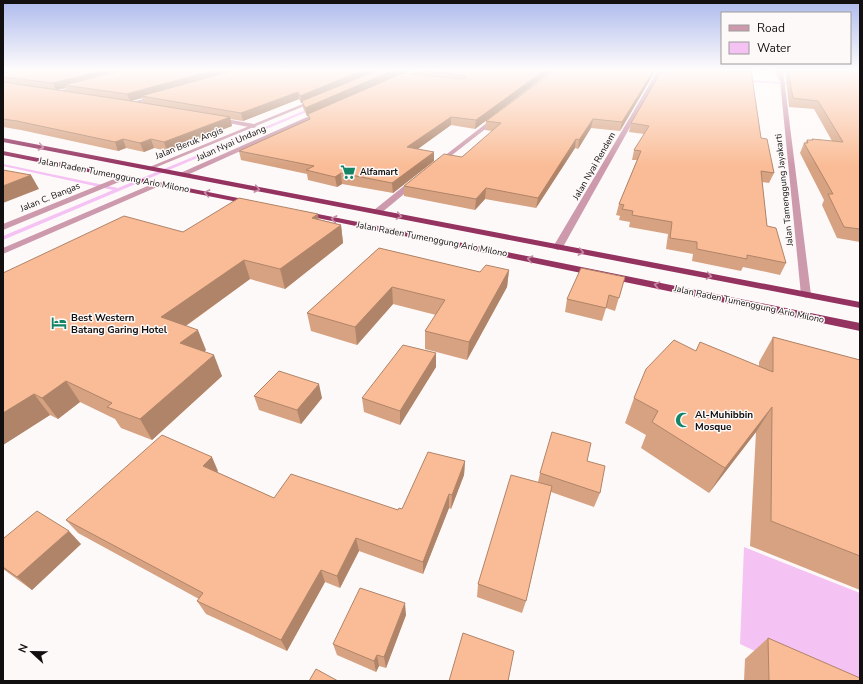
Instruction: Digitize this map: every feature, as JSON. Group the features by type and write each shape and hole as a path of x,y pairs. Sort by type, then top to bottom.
{"highway":[{"name":"Jalan Raden Tumenggung Ario Milono","path":"3,140 860,305"},
{"name":"Jalan Raden Tumenggung Ario Milono","path":"3,152 265,205"},
{"name":"Jalan Raden Tumenggung Ario Milono","path":"312,199 295,212 860,327"}],"street":[{"path":"128,104 136,102"},
{"name":"Jalan Beruk Angis","path":"153,169 312,102"},
{"name":"Jalan Nyai Rendem","path":"558,247 642,102"},
{"name":"Jalan Tamenggung Jayakarti","path":"783,102 806,295"},
{"path":"121,103 144,107"},
{"name":"Jalan Nyai Undang","path":"178,174 328,110"},
{"path":"432,168 505,111"},
{"path":"207,118 254,126"},
{"name":"Jalan C. Bangas","path":"3,227 114,183 131,178"},
{"path":"377,212 420,178"},
{"path":"3,251 156,183"}],"water":[{"path":"744,547 860,593 860,681 819,681 740,644"}],"building":[{"path":"3,102 137,102 230,117 164,142 151,139 140,143 123,139 115,142 3,119"},
{"path":"176,102 271,102 241,113"},
{"path":"302,102 319,102 305,108"},
{"path":"336,102 501,102 476,120 451,117 407,147 434,152 392,183 341,173 335,177 306,170 314,166 239,151 310,119 308,114"},
{"path":"512,102 634,102 622,122 593,119 579,140 576,139 538,198 486,188 476,199 404,186 444,154 462,157 501,123 486,121"},
{"path":"643,102 756,102 761,138 767,139 774,173 761,171 767,226 776,228 786,263 747,255 747,259 697,249 697,242 670,238 672,222 632,215 633,211 622,209 624,205 619,204 641,151 634,150 649,126 631,123"},
{"path":"819,102 860,102 860,229 844,227 828,194 833,194 804,143 808,143 807,140 813,140 812,139 843,142"},
{"path":"3,170 31,175 3,186"},
{"path":"239,198 318,214 312,218 341,225 280,269 244,260 161,317 198,330 180,343 214,355 140,419 107,407 112,403 66,381 42,398 34,394 3,413 3,273 124,216 183,232"},
{"path":"379,248 480,272 486,265 509,270 469,342 425,331 445,300 392,287 355,327 307,313"},
{"path":"581,268 625,277 619,298 609,295 606,308 567,299"},
{"path":"773,337 860,360 860,556 771,521 772,407 725,468 652,422 658,411 634,398 646,369 674,340 696,351 700,342 773,372"},
{"path":"403,345 436,353 400,411 362,398"},
{"path":"279,371 319,384 297,410 254,396"},
{"path":"552,432 591,443 587,461 605,466 600,493 540,473"},
{"path":"162,435 212,457 203,466 274,498 291,474 398,510 399,508 402,509 428,452 465,461 452,495 449,494 423,562 356,538 337,576 321,570 281,640 197,601 203,593 66,520"},
{"path":"511,475 552,486 526,601 478,584"},
{"path":"37,511 69,531 17,577 3,567 3,537 4,538"},
{"path":"360,588 405,603 384,657 377,655 374,661 333,644"},
{"path":"463,633 514,651 508,681 449,681"},
{"path":"768,638 860,678 860,681 769,681"},
{"path":"316,669 338,681 309,681"}],"waterway":[{"path":"118,190 314,108"},
{"path":"3,165 118,190"},
{"path":"3,238 118,190"}],"place":[{"name":"Alfamart","path":"348,172"},
{"name":"Best Western Batang Garing Hotel","path":"59,323"},
{"name":"Al-Muhibbin Mosque","path":"683,420"}]}
